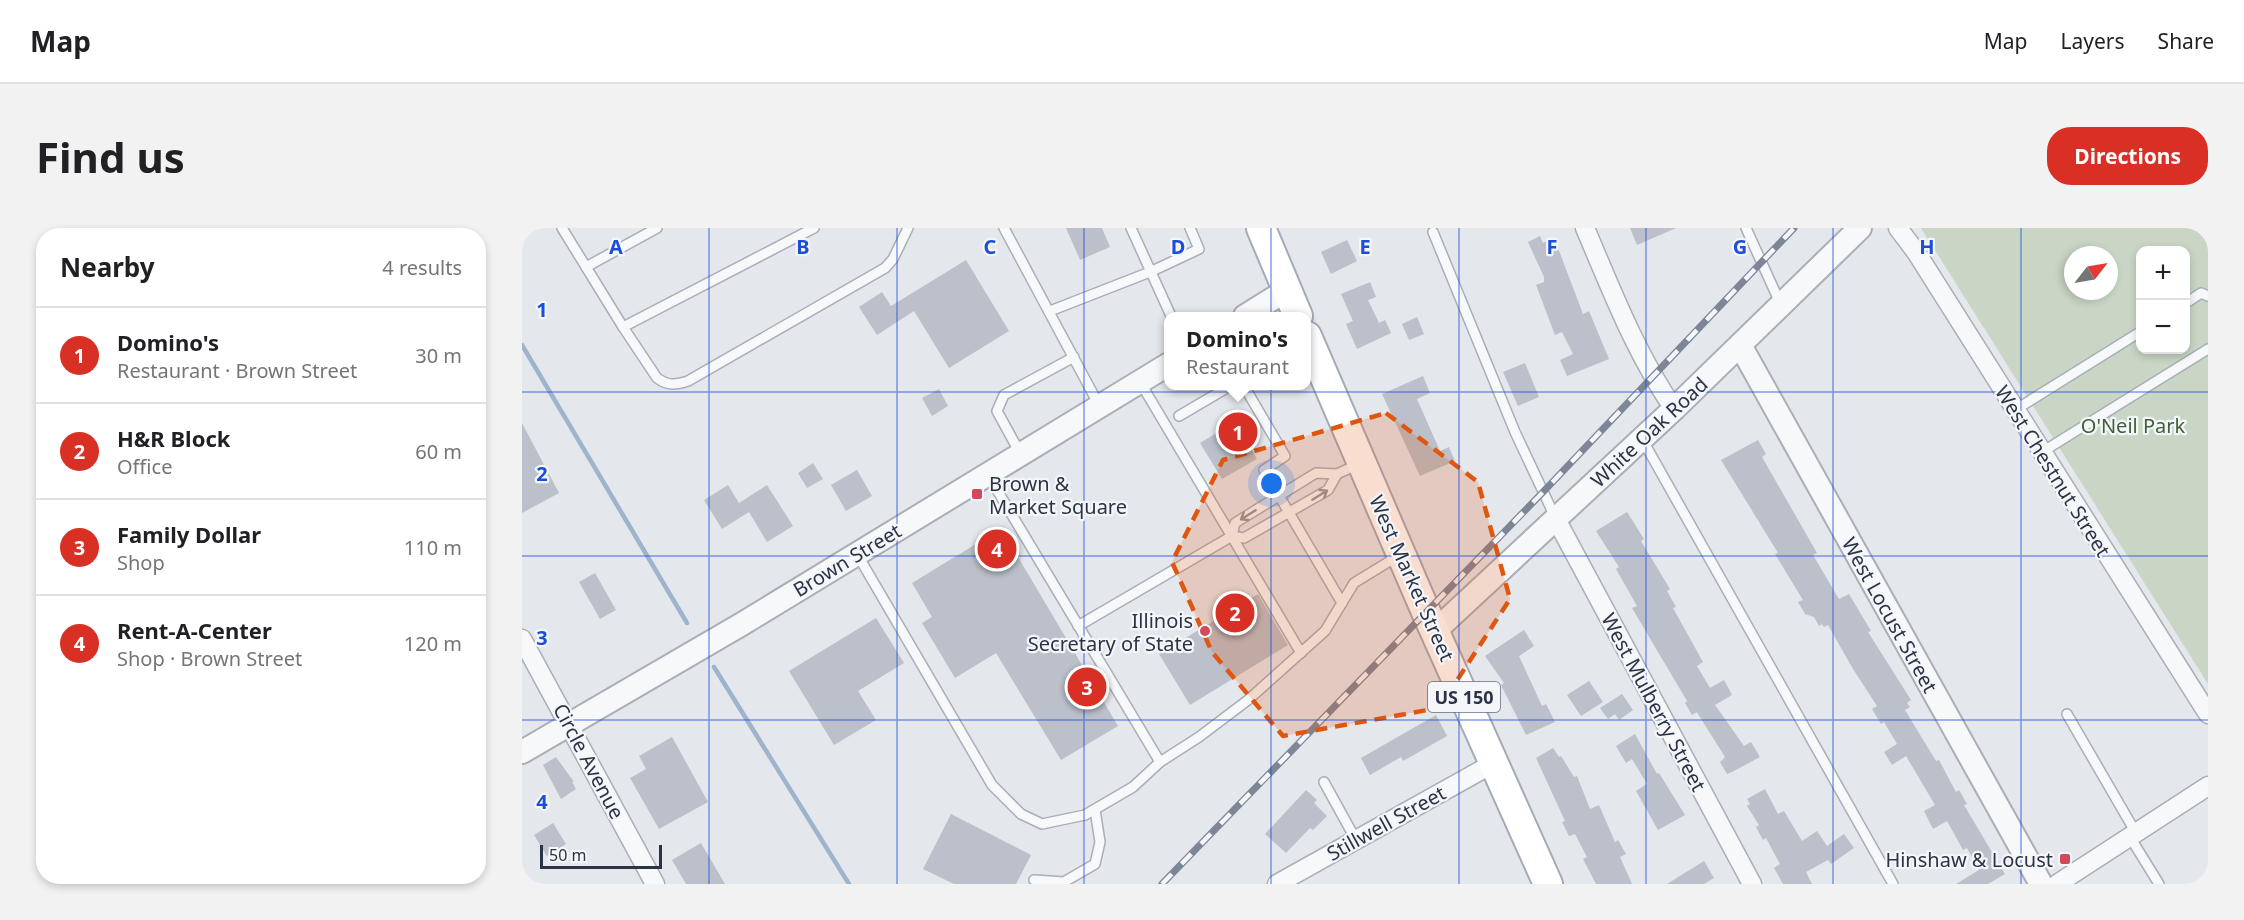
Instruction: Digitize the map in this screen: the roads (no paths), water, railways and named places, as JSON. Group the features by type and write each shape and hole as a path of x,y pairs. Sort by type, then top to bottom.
{"main road":[{"path":"1261,228 1296,312"},
{"name":"West Market Street","path":"1311,350 1349,469 1401,554 1548,884"}],"street":[{"path":"1585,228 1635,345 1652,377 1674,409"},
{"name":"White Oak Road","path":"1435,631 1674,409 1860,228"},
{"name":"West Chestnut Street","path":"1898,228 1916,252 2208,714"},
{"path":"1251,312 1287,290"},
{"name":"West Locust Street","path":"1740,345 2041,884"},
{"name":"Brown Street","path":"522,752 742,624 1164,367"},
{"name":"West Mulberry Street","path":"1556,519 1752,884"},
{"name":"Circle Avenue","path":"522,639 655,884"},
{"name":"Stillwell Street","path":"1277,884 1494,763"},
{"path":"2057,884 2208,786"}],"lane":[{"path":"562,228 657,378 664,383 676,385 688,381 885,268 893,259 908,228"},
{"path":"586,267 657,228"},
{"path":"623,327 814,228"},
{"path":"1004,228 1100,406"},
{"path":"1131,228 1169,312"},
{"path":"1050,311 1150,272 1198,249 1190,228"},
{"path":"1746,228 1781,305"},
{"path":"1433,232 1507,413 1556,519"},
{"path":"2190,300 2201,293 2208,296"},
{"path":"2015,410 2136,334"},
{"path":"2042,452 2208,349"},
{"path":"1021,454 997,411 1004,395 1074,357"},
{"path":"1140,382 1301,653"},
{"path":"1179,417 1216,390"},
{"path":"1246,390 1285,456 1264,470 1342,603"},
{"path":"1642,439 1893,884"},
{"path":"1232,536 1235,523 1279,495 1316,474 1349,469"},
{"path":"1078,626 1232,536 1244,538 1289,513 1328,490 1349,469"},
{"path":"988,475 1160,762"},
{"path":"857,554 992,785 1021,814 1042,824 1085,815 1133,787 1160,762 1199,737 1248,700 1325,631 1354,583 1401,554"},
{"path":"2067,714 2159,884"},
{"path":"1324,782 1356,840"},
{"path":"1034,880 1064,882 1095,864 1100,842 1095,810"}],"waterway":[{"path":"522,345 687,623"},
{"path":"714,667 849,884"}],"railway":[{"path":"1162,884 1544,491 1794,228"}],"place":[{"name":"Domino's","path":"1238,432"},
{"name":"Brown & Market Square","path":"977,494"},
{"name":"Rent-A-Center","path":"997,549"},
{"name":"H&R Block","path":"1235,613"},
{"name":"Illinois Secretary of State","path":"1205,631"},
{"name":"Family Dollar","path":"1087,687"},
{"name":"Hinshaw & Locust","path":"2065,859"}],"park label":[{"name":"O'Neil Park","path":"2133,425"}]}
